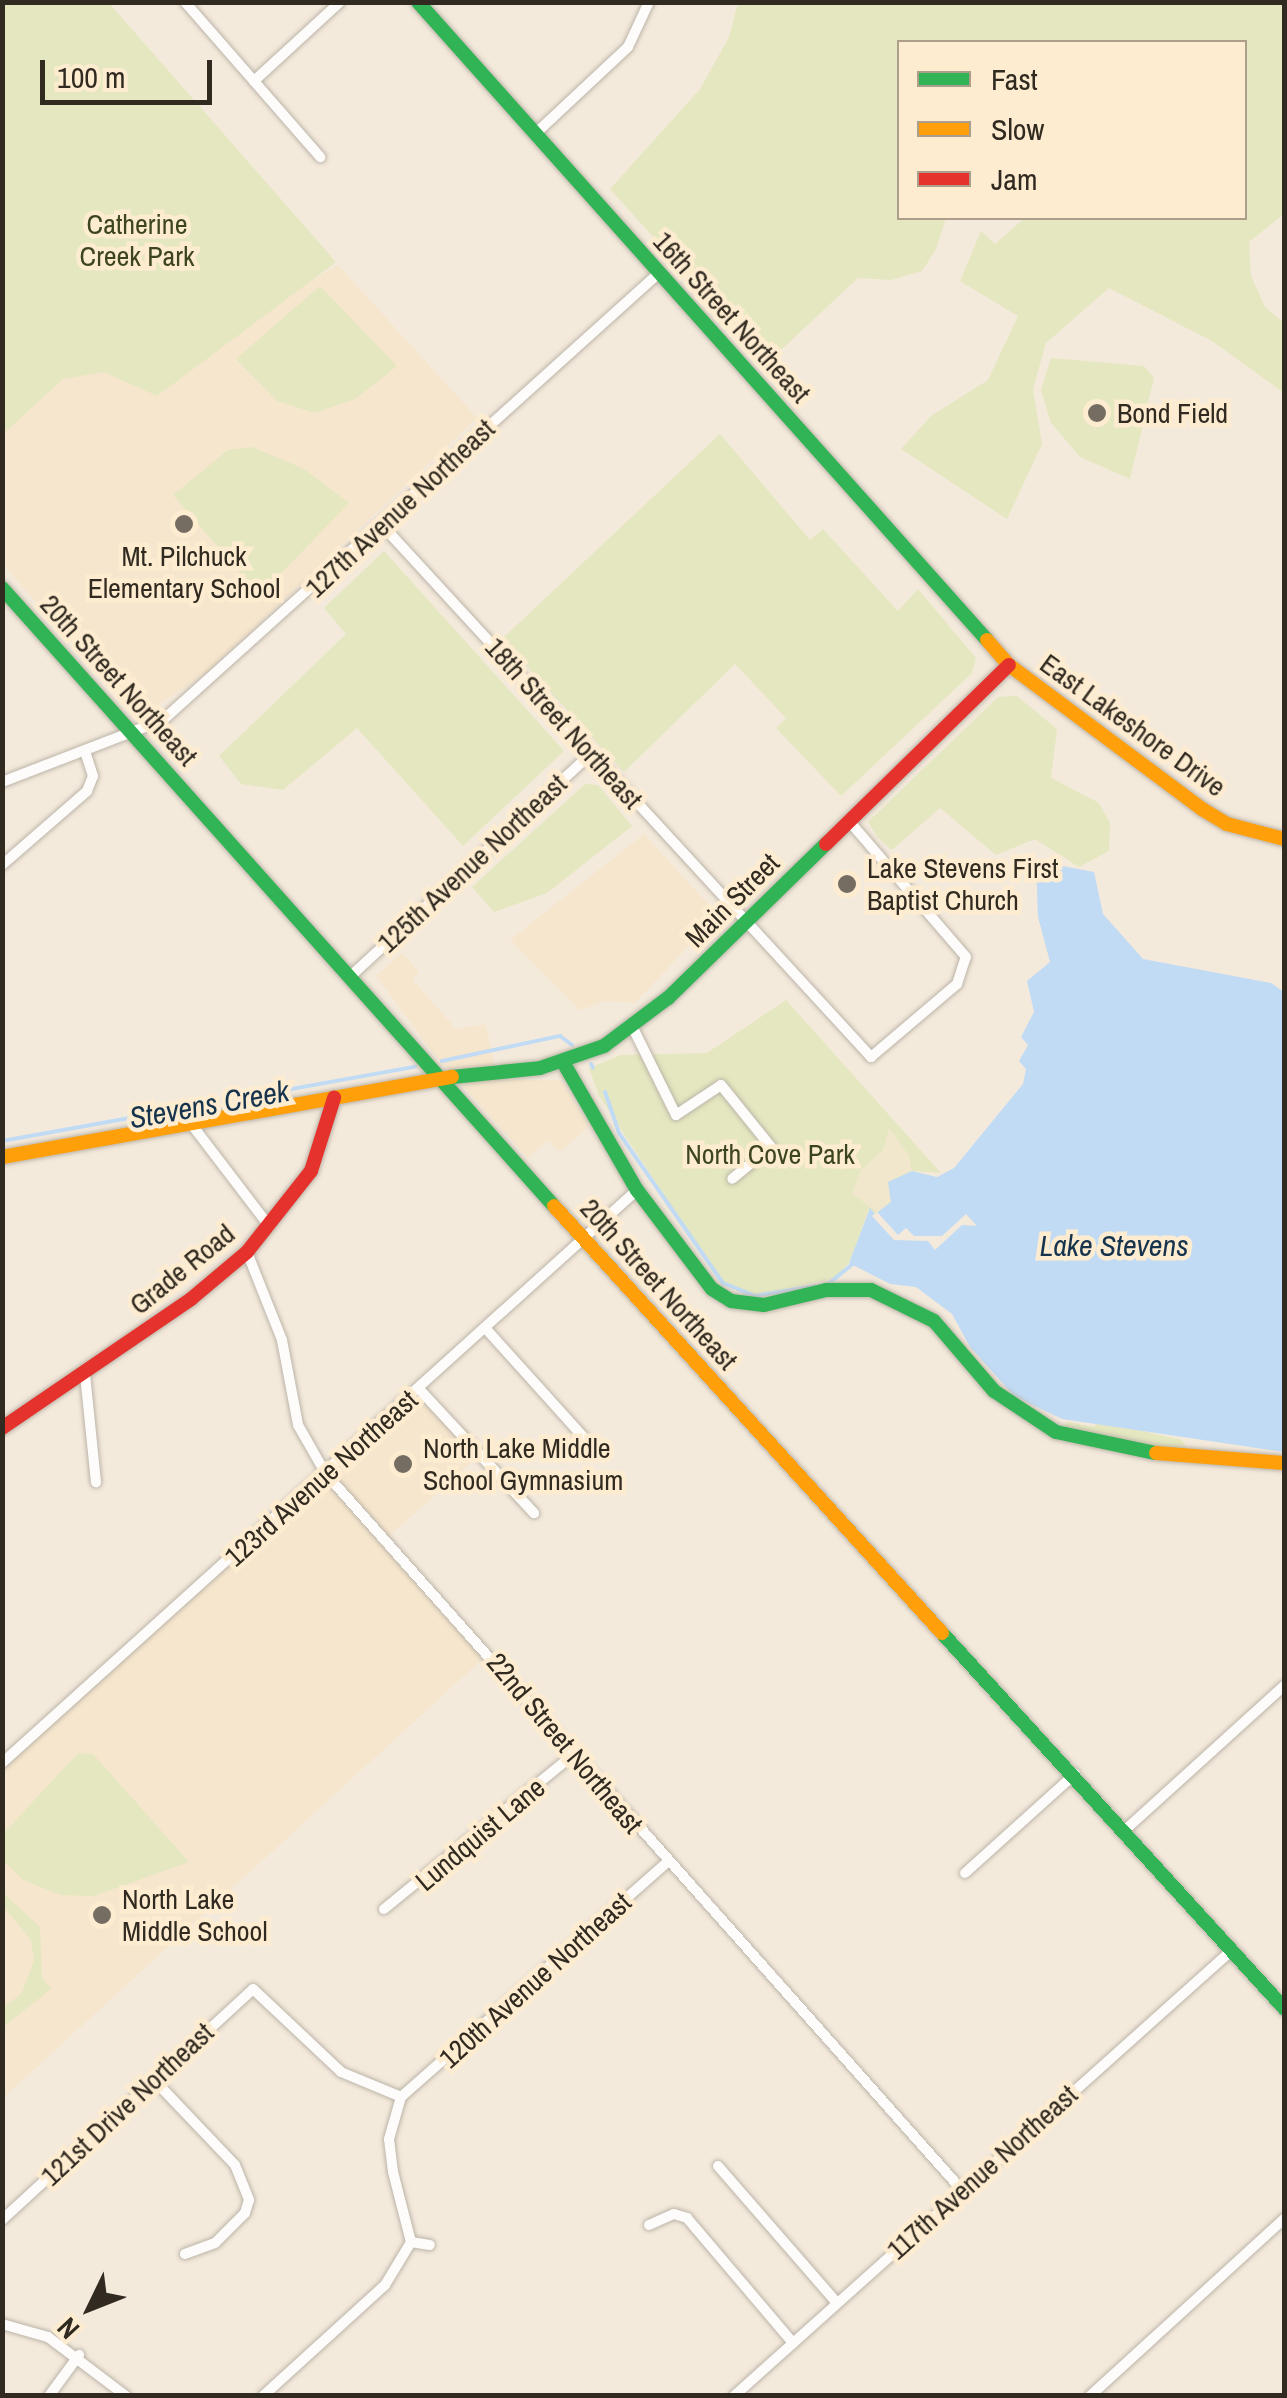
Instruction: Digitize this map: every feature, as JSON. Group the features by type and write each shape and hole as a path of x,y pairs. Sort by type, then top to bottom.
{"street":[{"path":"185,2 320,157"},
{"path":"254,80 340,2"},
{"name":"16th Street Northeast","path":"418,2 1009,665"},
{"path":"535,134 628,48 649,2"},
{"name":"127th Avenue Northeast","path":"2,782 136,736 204,688 659,273"},
{"name":"18th Street Northeast","path":"382,525 871,1057 957,984 966,957 848,820"},
{"name":"20th Street Northeast","path":"2,588 352,974 586,1242 1075,1774 1284,2008"},
{"name":"Main Street","path":"2,1157 192,1125 437,1075 563,1062 633,1028 1009,665"},
{"name":"East Lakeshore Drive","path":"1009,665 1202,809 1227,824 1284,839"},
{"name":"125th Avenue Northeast","path":"352,974 592,753"},
{"path":"2,865 87,791 93,776 86,754"},
{"path":"633,1028 676,1115 721,1085 771,1147 732,1178"},
{"path":"563,1062 636,1190 712,1289 730,1300 764,1305 826,1290 871,1290 934,1321 994,1391 1056,1432 1192,1460 1284,1463"},
{"name":"Grade Road","path":"2,1428 85,1374 247,1252 311,1171 334,1098"},
{"path":"192,1125 270,1227"},
{"name":"123rd Avenue Northeast","path":"2,1763 586,1242 636,1190"},
{"name":"22nd Street Northeast","path":"247,1252 282,1340 298,1425 326,1474 961,2190"},
{"path":"488,1330 595,1450"},
{"path":"85,1374 96,1482"},
{"path":"420,1390 534,1513"},
{"path":"1125,1830 1284,1686"},
{"name":"Lundquist Lane","path":"384,1909 572,1755"},
{"path":"964,1873 1075,1774"},
{"name":"120th Avenue Northeast","path":"402,2098 668,1862"},
{"name":"117th Avenue Northeast","path":"734,2396 1232,1950"},
{"name":"121st Drive Northeast","path":"2,2220 157,2082 253,1989 341,2072 402,2098"},
{"path":"157,2082 235,2165 249,2200 225,2235 184,2254"},
{"path":"263,2396 385,2286 410,2242 389,2139 402,2098"},
{"path":"718,2166 837,2304"},
{"path":"649,2225 674,2214 687,2218 793,2344"},
{"path":"1090,2396 1284,2219"},
{"path":"410,2242 430,2245"},
{"path":"2,2324 48,2336 80,2356 126,2396"},
{"path":"49,2396 80,2356"}],"shaded area":[{"name":"Mt. Pilchuck Elementary School","path":"338,265 477,418 206,673 139,718 3,565 2,412 79,336 214,336"},
{"path":"644,834 718,915 635,1003 606,1001 580,1010 510,940"},
{"path":"402,953 419,972 412,979 456,1029 486,1024 498,1080 561,1080 589,1126 560,1152 547,1141 528,1158 434,1054 376,976"},
{"name":"North Lake Middle School","path":"420,1390 480,1455 386,1539 489,1653 3,2098 3,1764"}],"green space":[{"name":"Catherine Creek Park","path":"3,2 109,3 336,262 157,396 104,372 63,379 3,434"},
{"path":"738,3 1284,3 1284,214 1249,242 1251,276 1265,307 1284,323 1284,393 1212,341 1109,288 1046,343 1033,389 1042,444 1007,519 901,449 931,416 988,380 1018,316 960,281 981,231 995,244 1023,220 1247,220 1247,40 897,40 897,220 945,220 936,249 922,271 891,280 858,278 767,363 610,189 700,89 729,37"},
{"path":"320,286 397,366 355,399 315,413 277,401 236,359"},
{"name":"Bond Field","path":"1051,358 1144,366 1154,378 1130,479 1080,457 1051,423 1041,390"},
{"path":"720,434 810,540 823,529 898,611 918,589 976,658 972,673 841,796 776,728 786,718 735,664 624,772 502,639"},
{"path":"252,447 304,469 349,503 266,589 254,589 173,495 228,450"},
{"path":"384,551 564,751 463,846 357,728 283,790 241,784 219,756 346,634 324,608"},
{"path":"1017,696 1057,729 1051,778 1099,803 1110,823 1109,851 1079,867 1035,839 996,855 940,808 892,850 878,838 868,822 998,697"},
{"path":"585,784 598,785 632,826 547,893 494,912 472,887"},
{"name":"North Cove Park","path":"786,1000 941,1173 912,1171 891,1202 875,1214 869,1209 849,1263 835,1278 753,1296 720,1280 599,1096 589,1068 621,1055 707,1053"},
{"path":"1099,1421 1182,1440 1191,1456 1060,1429 1068,1422 1094,1427"},
{"path":"78,1753 93,1754 189,1862 94,1896 61,1895 23,1880 3,1860 3,1834"},
{"path":"3,1893 40,1927 42,1978 51,1989 3,2027 3,2008 22,1993 34,1960 31,1940 3,1906"}],"sand":[{"path":"889,1128 909,1155 912,1171 888,1182 891,1202 877,1212 852,1194 861,1170 883,1150"}],"water":[{"name":"Lake Stevens","path":"1036,861 1094,872 1103,914 1143,959 1271,983 1284,992 1284,1452 1062,1419 1014,1396 970,1347 952,1314 916,1287 890,1284 849,1263 870,1208 875,1214 891,1202 888,1182 912,1171 937,1177 954,1168 1023,1084 1026,1069 1019,1061 1028,1045 1021,1037 1034,1012 1027,981 1050,962 1038,917"}],"pier":[{"path":"877,1212 898,1235 906,1228 914,1236 942,1236 966,1214 977,1226 962,1225 935,1250 928,1241 894,1240 872,1216"}],"waterway":[{"name":"Stevens Creek","path":"442,1061 560,1036 572,1045"},
{"name":"Stevens Creek","path":"591,1064 593,1068"},
{"name":"Stevens Creek","path":"2,1141 415,1067"},
{"name":"Stevens Creek","path":"605,1092 619,1133 723,1283 755,1296 814,1286"},
{"name":"Stevens Creek","path":"828,1284 854,1263"}],"traffic: fast":[{"path":"418,2 987,640"},
{"path":"2,588 554,1206"},
{"path":"452,1077 540,1068 604,1046 668,998 826,844"},
{"path":"563,1062 637,1190 712,1289 731,1301 764,1305 826,1290 871,1290 934,1321 994,1391 1056,1432 1156,1453"},
{"path":"942,1633 1284,2008"}],"traffic: slow":[{"path":"987,640 1009,665 1202,809 1227,824 1284,839"},
{"path":"2,1157 452,1077"},
{"path":"554,1206 942,1633"},
{"path":"1156,1453 1284,1463"}],"traffic: jam":[{"path":"826,844 1009,665"},
{"path":"2,1428 191,1299 247,1252 311,1171 334,1098"}],"place":[{"name":"Bond Field","path":"1097,413"},
{"name":"Mt. Pilchuck Elementary School","path":"184,524"},
{"name":"Lake Stevens First Baptist Church","path":"847,884"},
{"name":"North Lake Middle School Gymnasium","path":"403,1464"},
{"name":"North Lake Middle School","path":"102,1915"}]}
